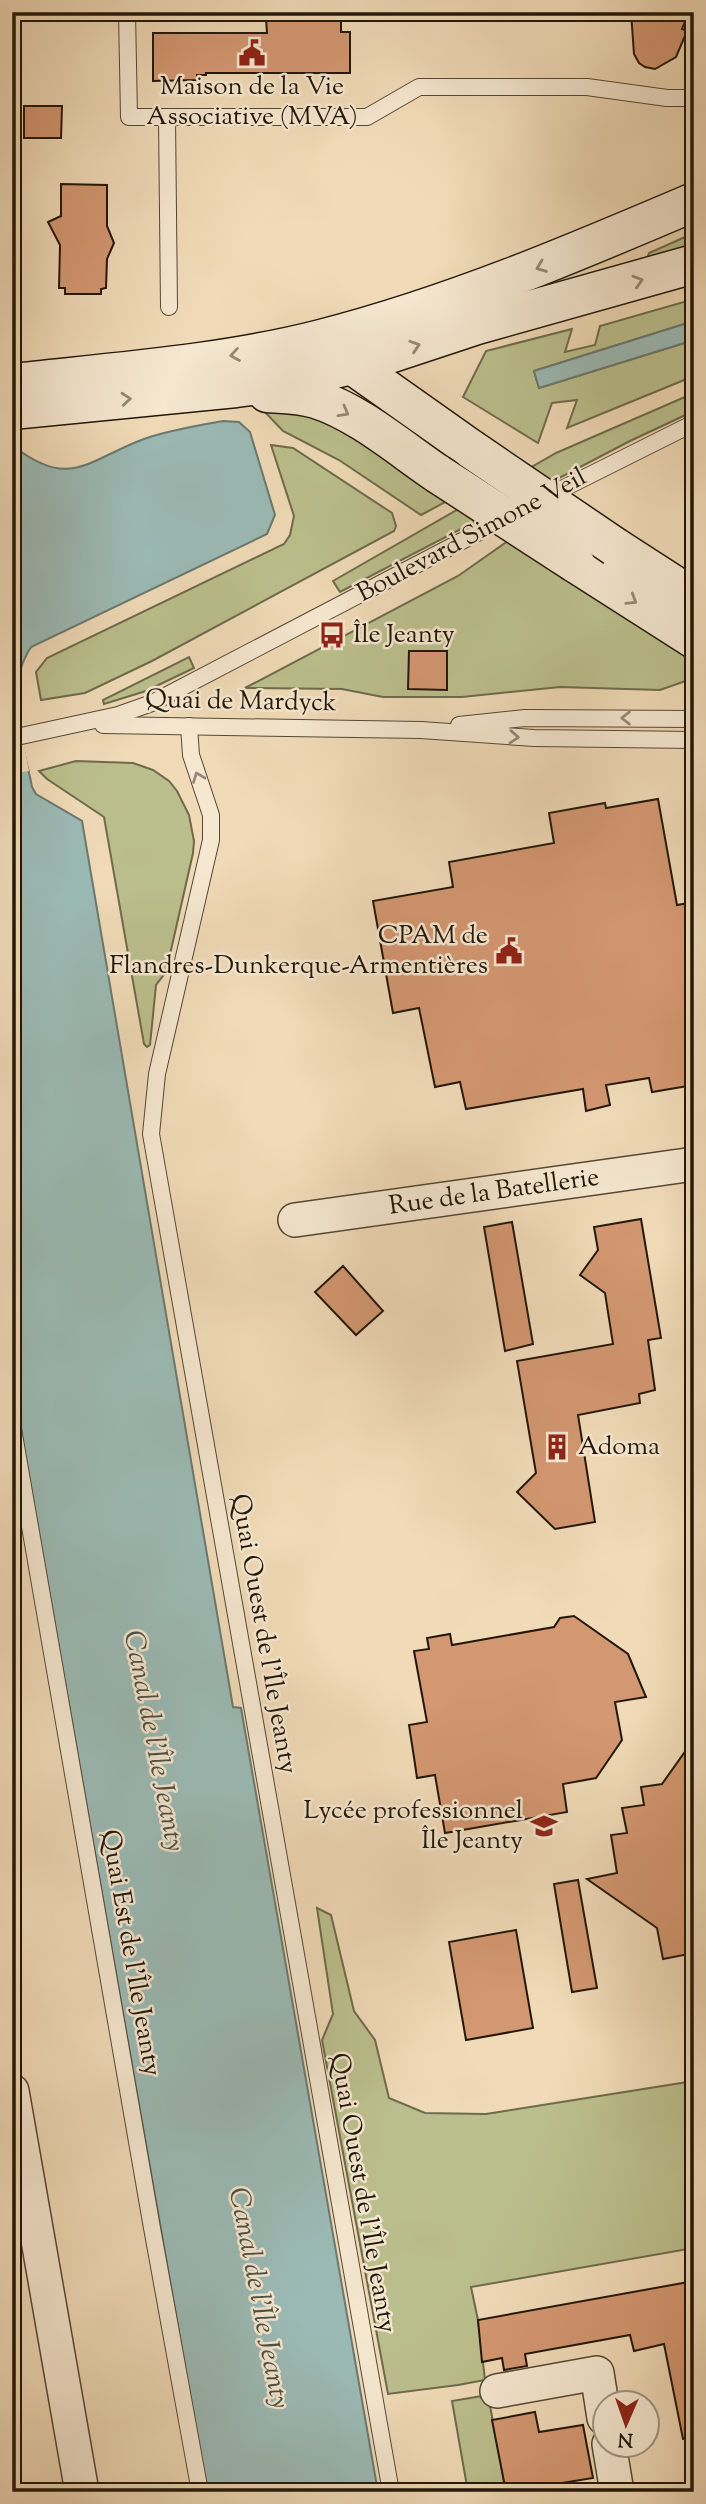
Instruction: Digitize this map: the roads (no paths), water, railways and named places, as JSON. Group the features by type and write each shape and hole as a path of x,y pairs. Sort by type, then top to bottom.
{"main road":[{"path":"12,410 57,392 198,361 303,343 429,306 562,259 694,202"},
{"path":"477,325 515,310 694,226"},
{"path":"205,391 280,382 353,365 477,325 694,264"},
{"path":"303,343 323,346 353,365 471,449 694,598"},
{"path":"12,383 57,392 205,391 293,394 319,400 360,421 694,639"}],"street":[{"name":"Rue de la Batellerie","path":"295,1220 694,1164"},
{"path":"12,2091 82,2492"},
{"path":"497,2390 597,2373 599,2388"},
{"path":"611,2458 617,2492"}],"lane":[{"path":"127,12 130,117 367,117 419,86 587,87 694,98"},
{"path":"167,117 169,307"},
{"name":"Boulevard Simone Veil","path":"59,728 118,715 152,703 600,468 694,423"},
{"name":"Quai de Mardyck","path":"422,730 525,718 694,719"},
{"name":"Quai de Mardyck","path":"59,728 104,725 422,730 534,738 694,740"},
{"name":"Quai Ouest de l'Île Jeanty","path":"189,726 191,755 208,804 212,828 157,1074 151,1134 391,2492"},
{"path":"12,738 59,728"},
{"name":"Quai Est de l'Île Jeanty","path":"12,1423 152,2228 201,2492"}],"water":[{"path":"694,321 694,340 539,388 534,371"},
{"name":"Canal de l'Île Jeanty","path":"223,421 239,422 250,432 275,515 267,534 31,647 18,680 18,716 32,787 36,794 82,821 233,1707 241,1708 378,2492 207,2492 12,1380 12,445 32,459 64,469 92,462 144,439"}],"place":[{"name":"Maison de la Vie Associative (MVA)","path":"252,53"},
{"name":"Île Jeanty","path":"332,635"},
{"name":"CPAM de Flandres-Dunkerque-Armentières","path":"509,951"},
{"name":"Adoma","path":"557,1447"},
{"name":"Lycée professionnel Île Jeanty","path":"544,1826"}]}
